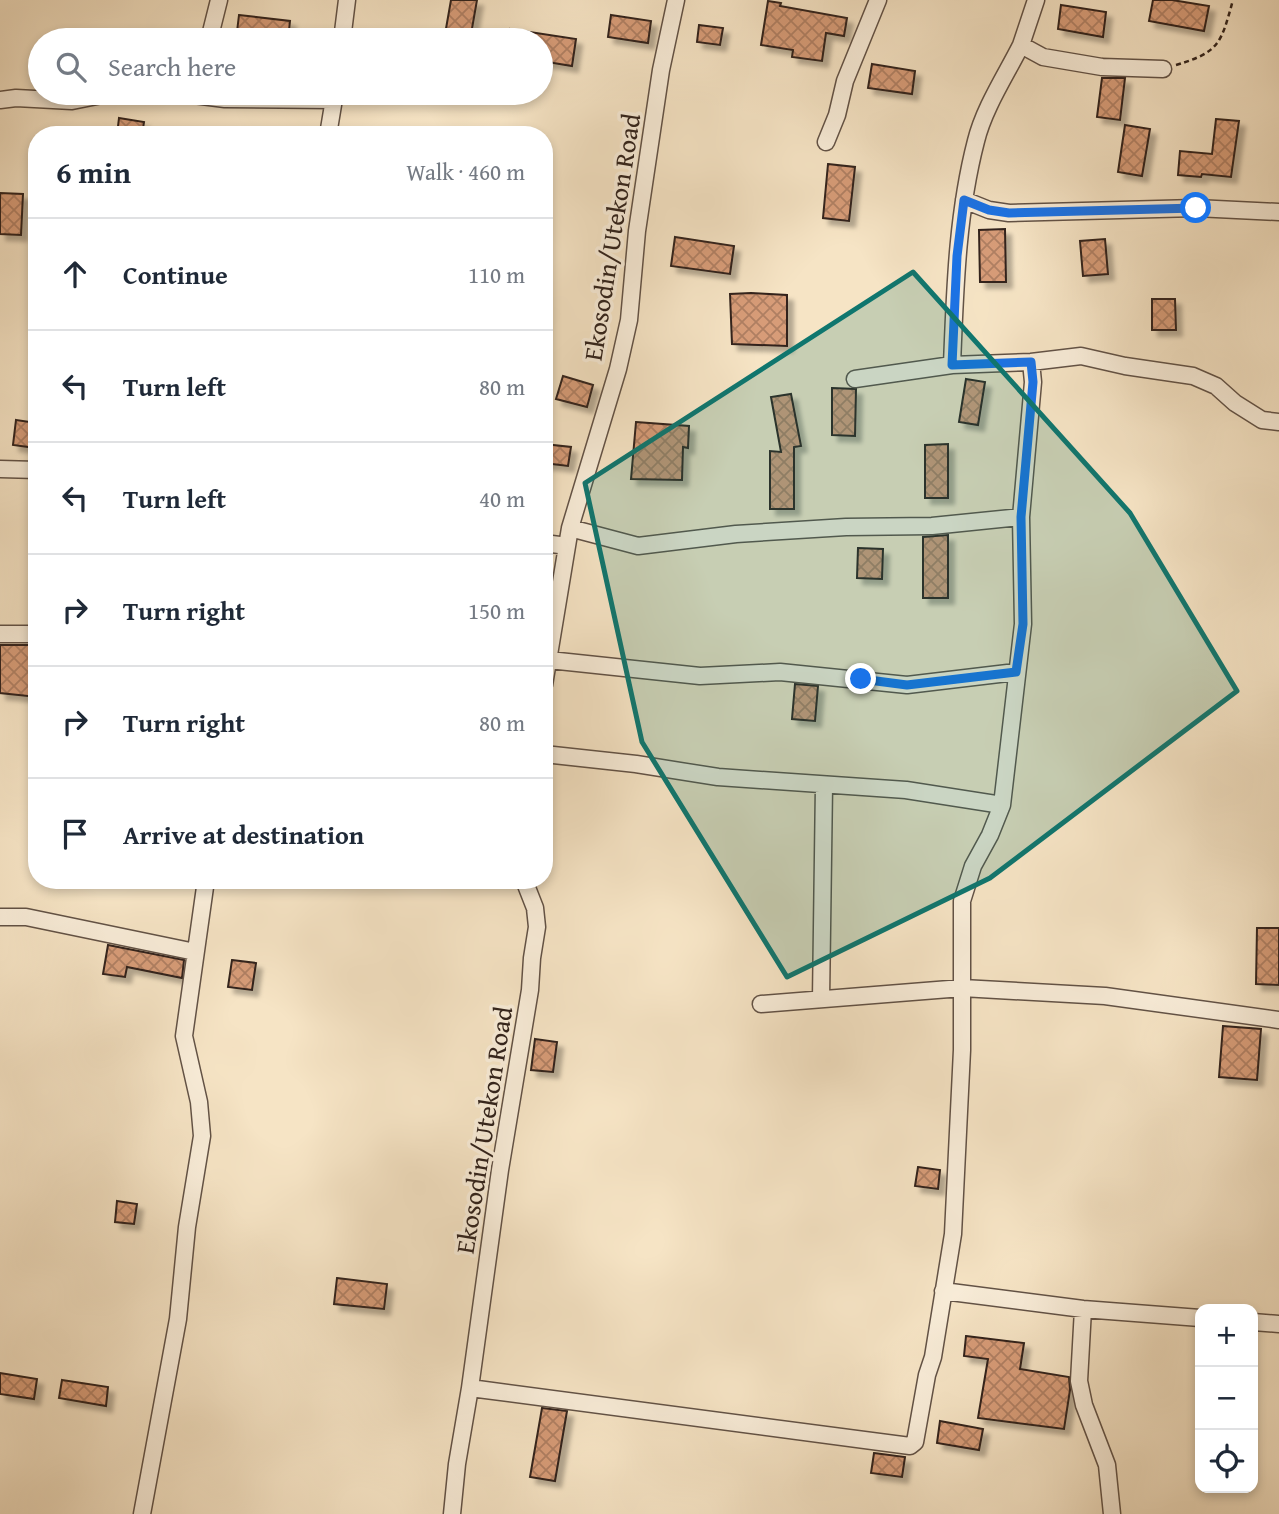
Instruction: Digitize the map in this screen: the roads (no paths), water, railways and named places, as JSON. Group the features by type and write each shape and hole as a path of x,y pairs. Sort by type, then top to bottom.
{"street":[{"path":"212,28 219,0"},
{"path":"344,28 347,0"},
{"name":"Ekosodin/Utekon Road","path":"553,635 570,528 618,369 629,320 637,231 661,70 676,0"},
{"path":"826,142 837,115 845,80 878,0"},
{"path":"952,365 957,256 976,139 1021,45 1036,0"},
{"path":"1021,45 1055,60 1102,67 1163,69"},
{"path":"0,100 28,99"},
{"path":"329,126 333,105"},
{"path":"964,200 989,210 1009,213 1196,208 1279,212"},
{"path":"855,379 952,365 1031,362 1081,356 1125,366 1193,376 1216,386 1235,403 1262,420 1279,422"},
{"path":"470,1388 911,1446 916,1439 927,1375 933,1357 953,1221 962,1050 962,901 973,866 1002,805 1023,624 1021,517 1033,382 1031,362"},
{"path":"0,469 28,470"},
{"path":"570,528 638,546 736,534 846,527 932,526 1021,517"},
{"path":"553,544 567,546"},
{"path":"0,634 28,634"},
{"path":"553,660 700,676 780,672 907,685 1016,672"},
{"path":"553,755 718,777 906,790 1002,805"},
{"path":"821,999 824,785"},
{"path":"142,1514 178,1319 187,1227 202,1136 199,1102 184,1036 204,889"},
{"name":"Ekosodin/Utekon Road","path":"452,1514 500,1170 530,990 537,927 535,908 528,889"},
{"path":"0,917 26,917 195,952"},
{"path":"761,1004 962,988 1105,996 1279,1020"},
{"path":"943,1291 1083,1309 1195,1318"},
{"path":"1083,1309 1079,1381 1084,1405 1107,1465 1112,1514"},
{"path":"1258,1322 1279,1324"}]}
